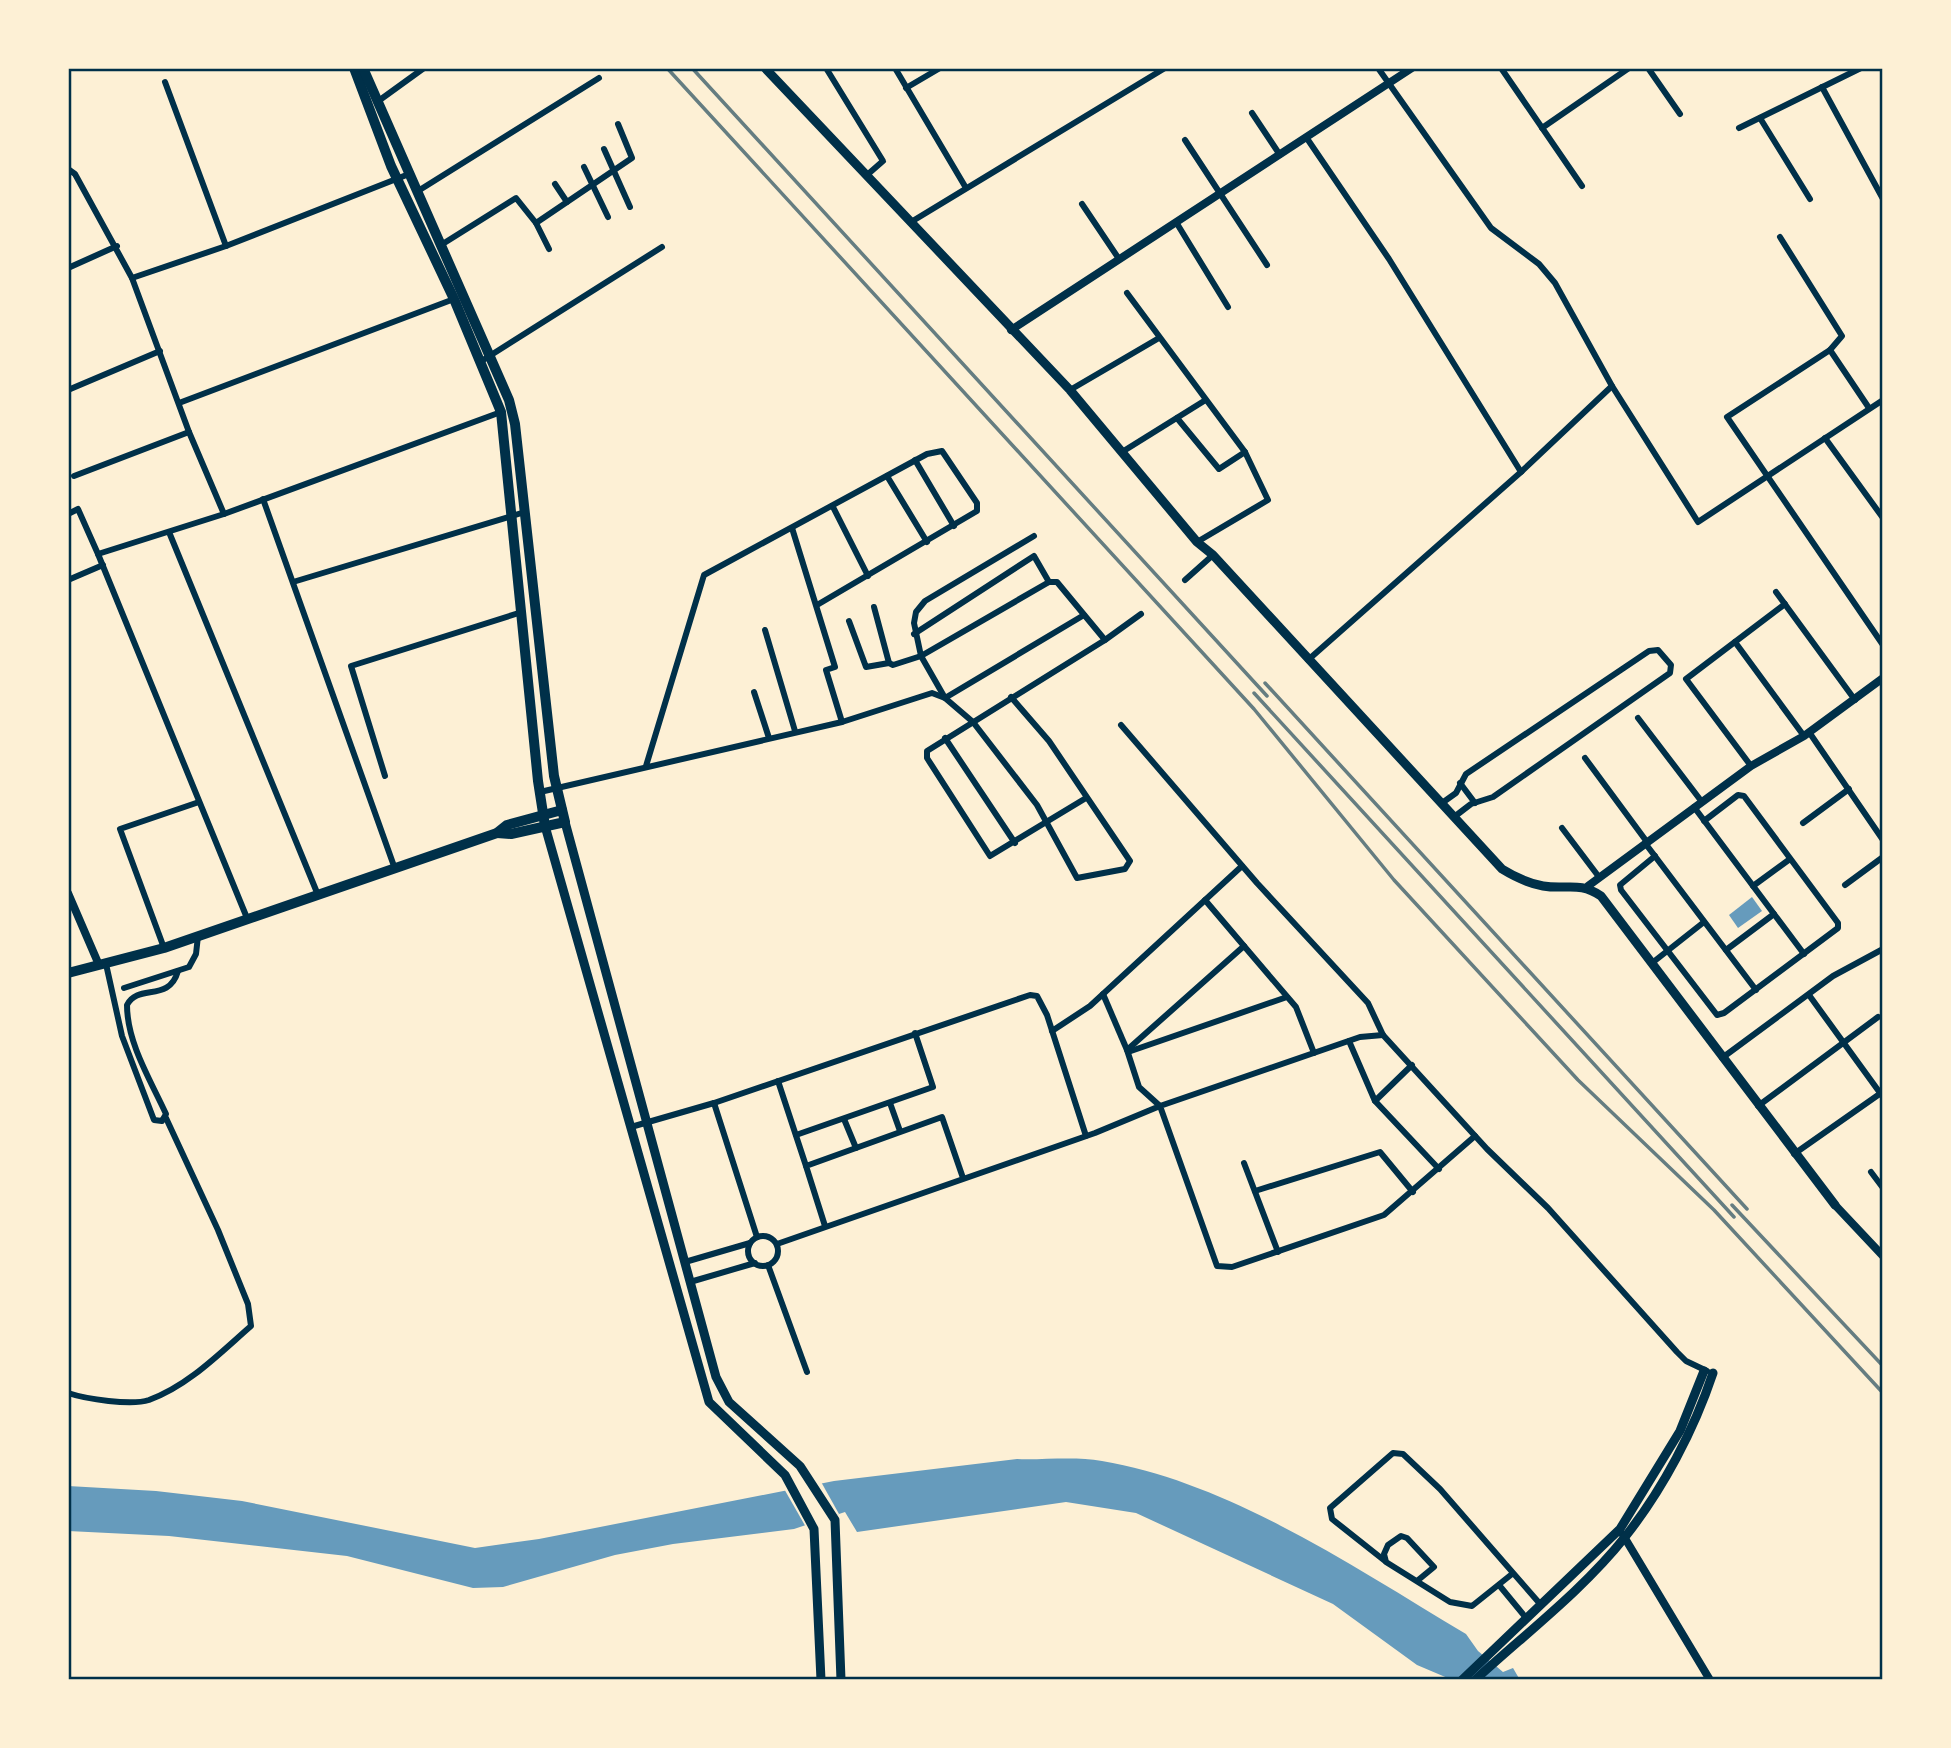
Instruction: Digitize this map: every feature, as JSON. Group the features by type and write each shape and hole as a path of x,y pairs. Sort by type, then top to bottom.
{"main road":[{"path":"765,68 1070,390 1197,542 1213,555 1502,869 1521,880 1544,886 1588,886 1601,896 1835,1205"},
{"path":"361,70 441,245 485,359 501,412 545,827 709,1402 785,1475 814,1529 821,1680"},
{"path":"361,70 397,179 454,299 509,400 515,424 556,789 716,1377 729,1402 800,1466 835,1520 841,1680"},
{"path":"521,594 534,592"},
{"path":"68,973 164,948 497,833 507,825 562,810"},
{"path":"497,833 511,834 565,822"},
{"path":"1462,1680 1498,1652 1622,1533 1680,1431 1709,1372"},
{"path":"1475,1680 1541,1605 1622,1533"}],"street":[{"path":"377,102 424,68"},
{"path":"826,68 883,162 867,174"},
{"path":"895,68 966,188"},
{"path":"906,88 940,68"},
{"path":"911,222 1165,68"},
{"path":"1378,68 1491,228 1539,264 1555,283 1612,386 1698,522 1883,400"},
{"path":"1011,330 1412,68"},
{"path":"1501,68 1582,186"},
{"path":"1542,128 1629,68"},
{"path":"1648,68 1680,114"},
{"path":"1738,128 1861,68"},
{"path":"418,191 599,78"},
{"path":"165,82 226,246"},
{"path":"1822,87 1883,199"},
{"path":"1252,113 1280,155"},
{"path":"1760,118 1810,199"},
{"path":"536,223 632,158 618,124"},
{"path":"1306,137 1389,259 1521,472"},
{"path":"1185,140 1268,265"},
{"path":"604,149 630,207"},
{"path":"584,166 608,217"},
{"path":"68,169 75,174 117,246 132,278 189,432 224,514"},
{"path":"132,278 226,246 409,174"},
{"path":"555,184 567,202"},
{"path":"441,245 516,198 536,223 549,249"},
{"path":"1082,204 1119,259"},
{"path":"1176,222 1228,307"},
{"path":"1780,237 1842,336 1830,350 1727,417 1883,645"},
{"path":"68,268 117,246"},
{"path":"485,359 662,247"},
{"path":"1127,293 1204,401 1245,452 1268,500 1197,542"},
{"path":"179,403 454,299"},
{"path":"1070,390 1159,338"},
{"path":"1830,350 1870,408"},
{"path":"68,390 160,351"},
{"path":"1308,660 1521,472 1612,386"},
{"path":"1122,452 1204,401"},
{"path":"98,554 224,514 501,412"},
{"path":"1177,418 1219,469 1245,452"},
{"path":"74,476 189,432"},
{"path":"1825,438 1883,518"},
{"path":"646,766 704,575 915,460 942,451 977,503 978,512 817,606"},
{"path":"915,460 954,526"},
{"path":"887,476 927,542"},
{"path":"263,499 395,869"},
{"path":"833,507 868,576"},
{"path":"68,514 78,509 103,565 247,918"},
{"path":"293,582 525,512"},
{"path":"792,528 835,667 826,670 842,722"},
{"path":"169,532 318,895"},
{"path":"945,698 921,656 914,634 916,612 925,601 1034,536"},
{"path":"1185,580 1213,555"},
{"path":"914,634 1034,556 1049,582 1064,587 1105,640"},
{"path":"68,580 103,565"},
{"path":"849,621 866,667 889,663 893,665 921,656 1049,582"},
{"path":"1776,592 1854,700"},
{"path":"1751,766 1686,679 1785,604"},
{"path":"874,607 889,663"},
{"path":"385,776 351,667 522,612"},
{"path":"1086,798 990,856 927,758 929,748 1105,640 1141,614"},
{"path":"945,698 1084,615"},
{"path":"765,630 795,731"},
{"path":"1735,642 1849,789 1883,840"},
{"path":"1442,803 1452,796 1466,774 1649,651 1658,650 1671,665 1670,673 1493,797 1475,803 1454,817"},
{"path":"1588,886 1751,766 1807,734 1883,678"},
{"path":"754,692 769,738"},
{"path":"540,792 842,722 932,693 945,698 973,722 1049,822 1077,878 1125,869 1130,861 1049,741 1011,697"},
{"path":"1638,718 1702,802"},
{"path":"1121,725 1242,866 1368,1003 1383,1035 1475,1136 1548,1208 1677,1352 1709,1372"},
{"path":"945,738 1015,843"},
{"path":"1585,758 1756,990"},
{"path":"1460,783 1475,803"},
{"path":"1803,823 1849,789"},
{"path":"1655,856 1620,884 1666,951 1717,1015 1724,1013 1839,926 1741,794 1704,821"},
{"path":"164,948 120,829 200,802"},
{"path":"1694,807 1804,954"},
{"path":"1562,828 1599,877"},
{"path":"1845,885 1883,857"},
{"path":"1753,886 1790,859"},
{"path":"1052,1031 1103,994 1242,866"},
{"path":"68,893 102,964 122,1036 154,1120 166,1118"},
{"path":"1205,900 1296,1007 1314,1053"},
{"path":"1726,950 1774,914"},
{"path":"1651,963 1704,922"},
{"path":"124,988 192,964 198,936"},
{"path":"1127,1051 1244,946"},
{"path":"1722,1058 1833,976 1883,949"},
{"path":"68,1393 83,1398 148,1400 198,1372 251,1326 248,1304 218,1230 166,1118 129,1027 127,1005 134,997 166,989 176,980 178,971"},
{"path":"1103,994 1139,1087 1160,1106 1217,1266 1232,1268 1374,1220 1413,1192 1475,1136"},
{"path":"631,1127 714,1103 1030,995 1040,1000 1086,1136"},
{"path":"1794,1154 1882,1094 1810,995"},
{"path":"1127,1051 1287,997"},
{"path":"1758,1106 1878,1017"},
{"path":"796,1136 933,1087 915,1033"},
{"path":"776,1244 1086,1136 1160,1106 1370,1034 1383,1035"},
{"path":"1349,1041 1374,1101 1439,1169"},
{"path":"1374,1101 1412,1065"},
{"path":"778,1081 825,1226"},
{"path":"714,1103 757,1237"},
{"path":"890,1103 900,1131"},
{"path":"806,1166 942,1117 963,1178"},
{"path":"844,1119 856,1148"},
{"path":"1255,1191 1380,1152 1413,1192"},
{"path":"1244,1163 1278,1252"},
{"path":"1871,1172 1883,1188"},
{"path":"1835,1205 1883,1256"},
{"path":"685,1262 750,1243 757,1237 768,1237 776,1244 777,1256 768,1265"},
{"path":"750,1243 750,1257 754,1263"},
{"path":"690,1282 754,1263 768,1265"},
{"path":"768,1265 807,1371"},
{"path":"1512,1574 1472,1606 1464,1607 1450,1602 1385,1560 1332,1519 1330,1508 1394,1453 1403,1454 1440,1489 1541,1605"},
{"path":"1622,1533 1710,1680"},
{"path":"1385,1560 1384,1554 1388,1545 1401,1536 1407,1538 1434,1567 1417,1581"},
{"path":"1499,1585 1527,1619"}],"water":[{"path":"1752,897 1762,911 1738,928 1729,915"},
{"path":"1070,1458 1102,1461 1150,1472 1244,1508 1336,1556 1466,1634 1478,1651 1503,1672 1513,1668 1520,1680 1450,1679 1417,1665 1333,1604 1136,1513 1066,1502 857,1532 845,1512 794,1529 673,1544 615,1555 503,1587 473,1588 347,1556 169,1536 68,1531 68,1486 156,1491 242,1501 475,1548 539,1539 834,1481 1017,1459"}],"pier":[{"path":"820,1480 839,1514 807,1529 783,1487"}],"railway":[{"path":"667,68 1254,709 1394,880 1578,1080 1714,1210 1883,1393"},
{"path":"692,68 1267,696"},
{"path":"1265,683 1747,1209"},
{"path":"1254,693 1734,1217"},
{"path":"1732,1205 1883,1366"}]}
